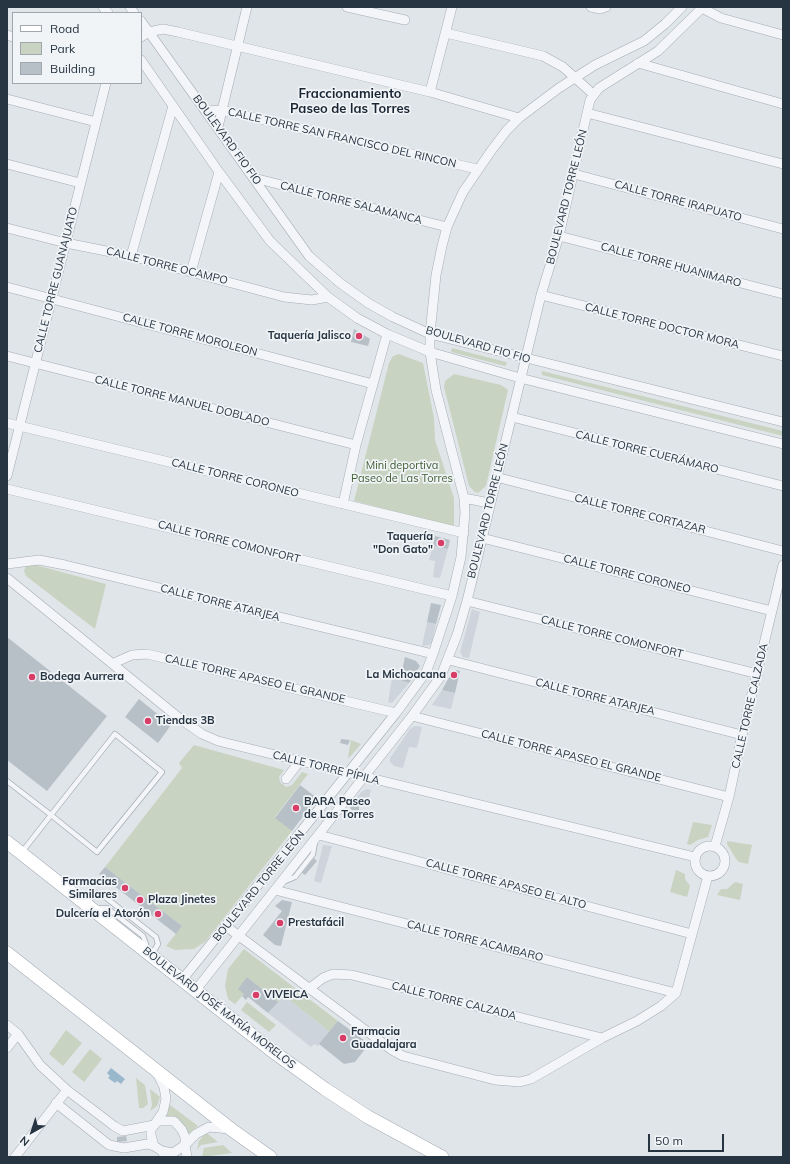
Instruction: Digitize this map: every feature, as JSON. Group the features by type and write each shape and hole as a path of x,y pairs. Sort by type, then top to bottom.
{"main road":[{"name":"BOULEVARD JOSÉ MARÍA MORELOS","path":"7,842 195,991 325,1089 368,1117 442,1157"},
{"path":"7,954 232,1130 270,1157"}],"street":[{"path":"218,127 247,7"},
{"path":"347,7 385,11 405,20"},
{"path":"430,92 452,7"},
{"path":"591,7 600,9 606,7"},
{"name":"BOULEVARD TORRE LEÓN","path":"182,980 350,773 426,672 433,654 452,596 461,557 464,533 464,498 436,390 430,352 430,334 436,275 447,227 464,192 477,169 507,130 519,118 559,88 577,78 595,65 644,41 665,24 682,7"},
{"path":"446,33 543,56 563,67 593,94 599,88 658,51 703,8 721,18 783,35"},
{"name":"BOULEVARD FIO FIO","path":"142,22 309,256 368,303 393,317 430,334 783,422"},
{"path":"142,36 149,32 163,29 430,92 519,118"},
{"name":"BOULEVARD FIO FIO","path":"142,61 219,172 270,241 328,297 357,318 387,334 430,352 520,378 783,444"},
{"path":"638,63 783,104"},
{"name":"CALLE TORRE GUANAJUATO","path":"7,476 106,84"},
{"name":"BOULEVARD TORRE LEÓN","path":"195,991 240,936 412,716 441,676 449,660 467,601 489,503 512,417 520,378 541,296 559,236 587,113 593,94"},
{"path":"7,99 96,122"},
{"path":"131,256 173,106"},
{"name":"CALLE TORRE SAN FRANCISCO DEL RINCON","path":"206,111 221,110 477,169"},
{"path":"587,113 783,164"},
{"path":"7,164 80,183"},
{"path":"191,272 219,172"},
{"name":"CALLE TORRE IRAPUATO","path":"574,174 783,229"},
{"name":"CALLE TORRE SALAMANCA","path":"254,178 447,227"},
{"name":"CALLE TORRE OCAMPO","path":"7,228 66,243 131,256 284,296 312,300 328,297"},
{"name":"CALLE TORRE HUANIMARO","path":"559,236 783,294"},
{"name":"CALLE TORRE MOROLEON","path":"7,287 372,384"},
{"name":"CALLE TORRE DOCTOR MORA","path":"541,296 783,356"},
{"path":"343,504 356,445 387,334"},
{"name":"CALLE TORRE MANUEL DOBLADO","path":"7,356 356,445"},
{"name":"CALLE TORRE CUERÁMARO","path":"512,417 783,486"},
{"name":"CALLE TORRE CORONEO","path":"7,424 464,533"},
{"name":"CALLE TORRE CORTAZAR","path":"496,477 783,551"},
{"name":"CALLE TORRE COMONFORT","path":"7,488 452,596"},
{"path":"464,498 489,503"},
{"name":"CALLE TORRE CORONEO","path":"482,538 772,611"},
{"name":"CALLE TORRE ATARJEA","path":"7,564 29,559 65,564 433,654"},
{"name":"CALLE TORRE CALZADA","path":"715,846 729,797 742,735 758,674 783,565"},
{"name":"CALLE TORRE PÍPILA","path":"7,578 179,718 202,734 218,741 695,857"},
{"name":"CALLE TORRE COMONFORT","path":"467,601 758,674"},
{"name":"CALLE TORRE APASEO EL GRANDE","path":"114,664 132,655 147,654 396,713"},
{"name":"CALLE TORRE ATARJEA","path":"449,660 742,735"},
{"name":"CALLE TORRE APASEO EL GRANDE","path":"412,716 729,797"},
{"path":"286,779 300,761"},
{"name":"CALLE TORRE APASEO EL ALTO","path":"317,837 692,934"},
{"path":"715,846 725,857 725,865 721,871 715,875 708,876 697,870 695,857 703,847 715,846"},
{"path":"227,926 392,1050 403,1056 496,1080 520,1082 531,1079 602,1038 649,1014 661,1006 676,992 708,876"},
{"name":"CALLE TORRE ACAMBARO","path":"277,887 676,992"},
{"name":"CALLE TORRE CALZADA","path":"310,988 322,978 333,974 352,975 602,1038"},
{"path":"7,1025 18,1034 40,1064 67,1090 123,1131 155,1124 162,1120 174,1122 182,1130 185,1137 187,1157"},
{"path":"7,1048 18,1034"},
{"path":"156,1071 164,1087 166,1099 163,1112 155,1124 151,1135 161,1151"},
{"path":"15,1157 67,1090"},
{"path":"56,1103 110,1145 124,1148 147,1144 161,1151 173,1153 185,1145 196,1134 208,1127 232,1130"}],"lane":[{"path":"7,781 51,815 96,852 162,772 115,734 51,815 21,853"}],"shaded area":[{"path":"433,545 448,549 440,578 433,577 435,561 429,560"},
{"path":"472,609 480,612 469,658 463,657 460,652"},
{"path":"427,622 436,624 432,642 429,645 422,646"},
{"path":"392,678 409,683 392,703 388,702"},
{"path":"442,690 455,693 451,709 432,705"},
{"path":"415,726 422,727 417,748 409,747 403,768 394,766 390,762 390,758 410,729"},
{"path":"367,789 371,790 369,798 361,797 359,807 352,805 361,792"},
{"path":"323,845 332,846 321,883 314,881"},
{"path":"283,995 330,1032 318,1046 314,1044 311,1047 268,1013"}],"green space":[{"path":"452,348 506,362 507,364 505,366 451,352"},
{"name":"Mini deportiva Paseo de Las Torres","path":"399,354 423,363 434,418 435,440 454,498 454,527 354,501 389,363 393,356"},
{"path":"542,371 783,431 783,436 542,375"},
{"path":"454,374 501,385 508,390 486,486 478,493 469,486 444,387 445,381"},
{"path":"32,564 106,584 95,629 26,576 24,571 26,566"},
{"path":"351,740 361,744 349,758 348,757"},
{"path":"194,745 284,770 279,777 280,782 286,787 292,785 302,772 308,774 275,817 292,831 205,942 194,949 175,950 166,946 182,926 105,867 182,768 179,763"},
{"path":"693,822 712,825 708,837 698,840 690,845 687,844"},
{"path":"727,841 752,845 748,864 739,862 736,859 727,844"},
{"path":"676,870 685,874 685,879 690,886 687,897 670,892"},
{"path":"735,882 743,884 740,900 717,895 721,889 727,889"},
{"path":"244,949 338,1021 330,1032 283,995 278,1002 248,978 244,994 235,1004 228,999 225,986 228,969"},
{"path":"247,1002 276,1025 269,1032 241,1010"},
{"path":"66,1030 82,1043 63,1066 49,1054"},
{"path":"90,1049 102,1059 84,1082 72,1072"},
{"path":"136,1078 145,1085 148,1104 143,1108 139,1108"},
{"path":"150,1089 160,1097 157,1106 150,1111 152,1105"},
{"path":"170,1105 198,1126 188,1134 165,1117"},
{"path":"205,1134 208,1134 218,1142 201,1145 197,1150 199,1141"},
{"path":"223,1145 232,1153 202,1157 204,1148"}],"water":[{"path":"111,1068 125,1079 121,1084 117,1081 115,1083 108,1078 110,1076 107,1073"}],"building":[{"name":"Taquería Jalisco","path":"354,329 370,339 368,346 351,342"},
{"name":"Taquería \"Don Gato\"","path":"435,536 450,540 448,549 433,545"},
{"path":"431,603 441,605 436,624 427,622"},
{"name":"Bodega Aurrera","path":"7,637 107,716 47,791 7,760"},
{"path":"405,657 416,661 420,666 409,683 400,680"},
{"path":"456,670 460,671 455,693 442,690 451,674"},
{"name":"Tiendas 3B","path":"139,699 171,725 158,743 125,717"},
{"path":"341,739 350,740 348,745 340,743"},
{"name":"BARA Paseo de Las Torres","path":"300,785 317,798 292,831 275,818"},
{"path":"352,805 359,807 359,812 350,808"},
{"path":"314,858 317,861 305,875 302,873"},
{"name":"Plaza Jinetes","path":"105,867 182,926 176,934 99,874"},
{"name":"Prestafácil","path":"282,900 292,902 281,946 275,945 263,935 282,911 275,906"},
{"name":"VIVEICA","path":"247,977 278,1002 268,1013 248,997 246,1000 242,996 244,994 238,989"},
{"name":"Farmacia Guadalajara","path":"338,1021 369,1044 355,1062 344,1064 319,1044"},
{"path":"126,1136 127,1141 117,1142 117,1137"}],"place":[{"name":"Taquería Jalisco","path":"359,336"},
{"name":"Taquería \"Don Gato\"","path":"441,543"},
{"name":"La Michoacana","path":"454,675"},
{"name":"Bodega Aurrera","path":"32,677"},
{"name":"Tiendas 3B","path":"148,721"},
{"name":"BARA Paseo de Las Torres","path":"296,808"},
{"name":"Farmacias Similares","path":"125,888"},
{"name":"Plaza Jinetes","path":"140,900"},
{"name":"Dulcería el Atorón","path":"158,914"},
{"name":"Prestafácil","path":"280,923"},
{"name":"VIVEICA","path":"256,995"},
{"name":"Farmacia Guadalajara","path":"343,1038"}],"district":[{"name":"Fraccionamiento Paseo de las Torres","path":"350,102"}]}
